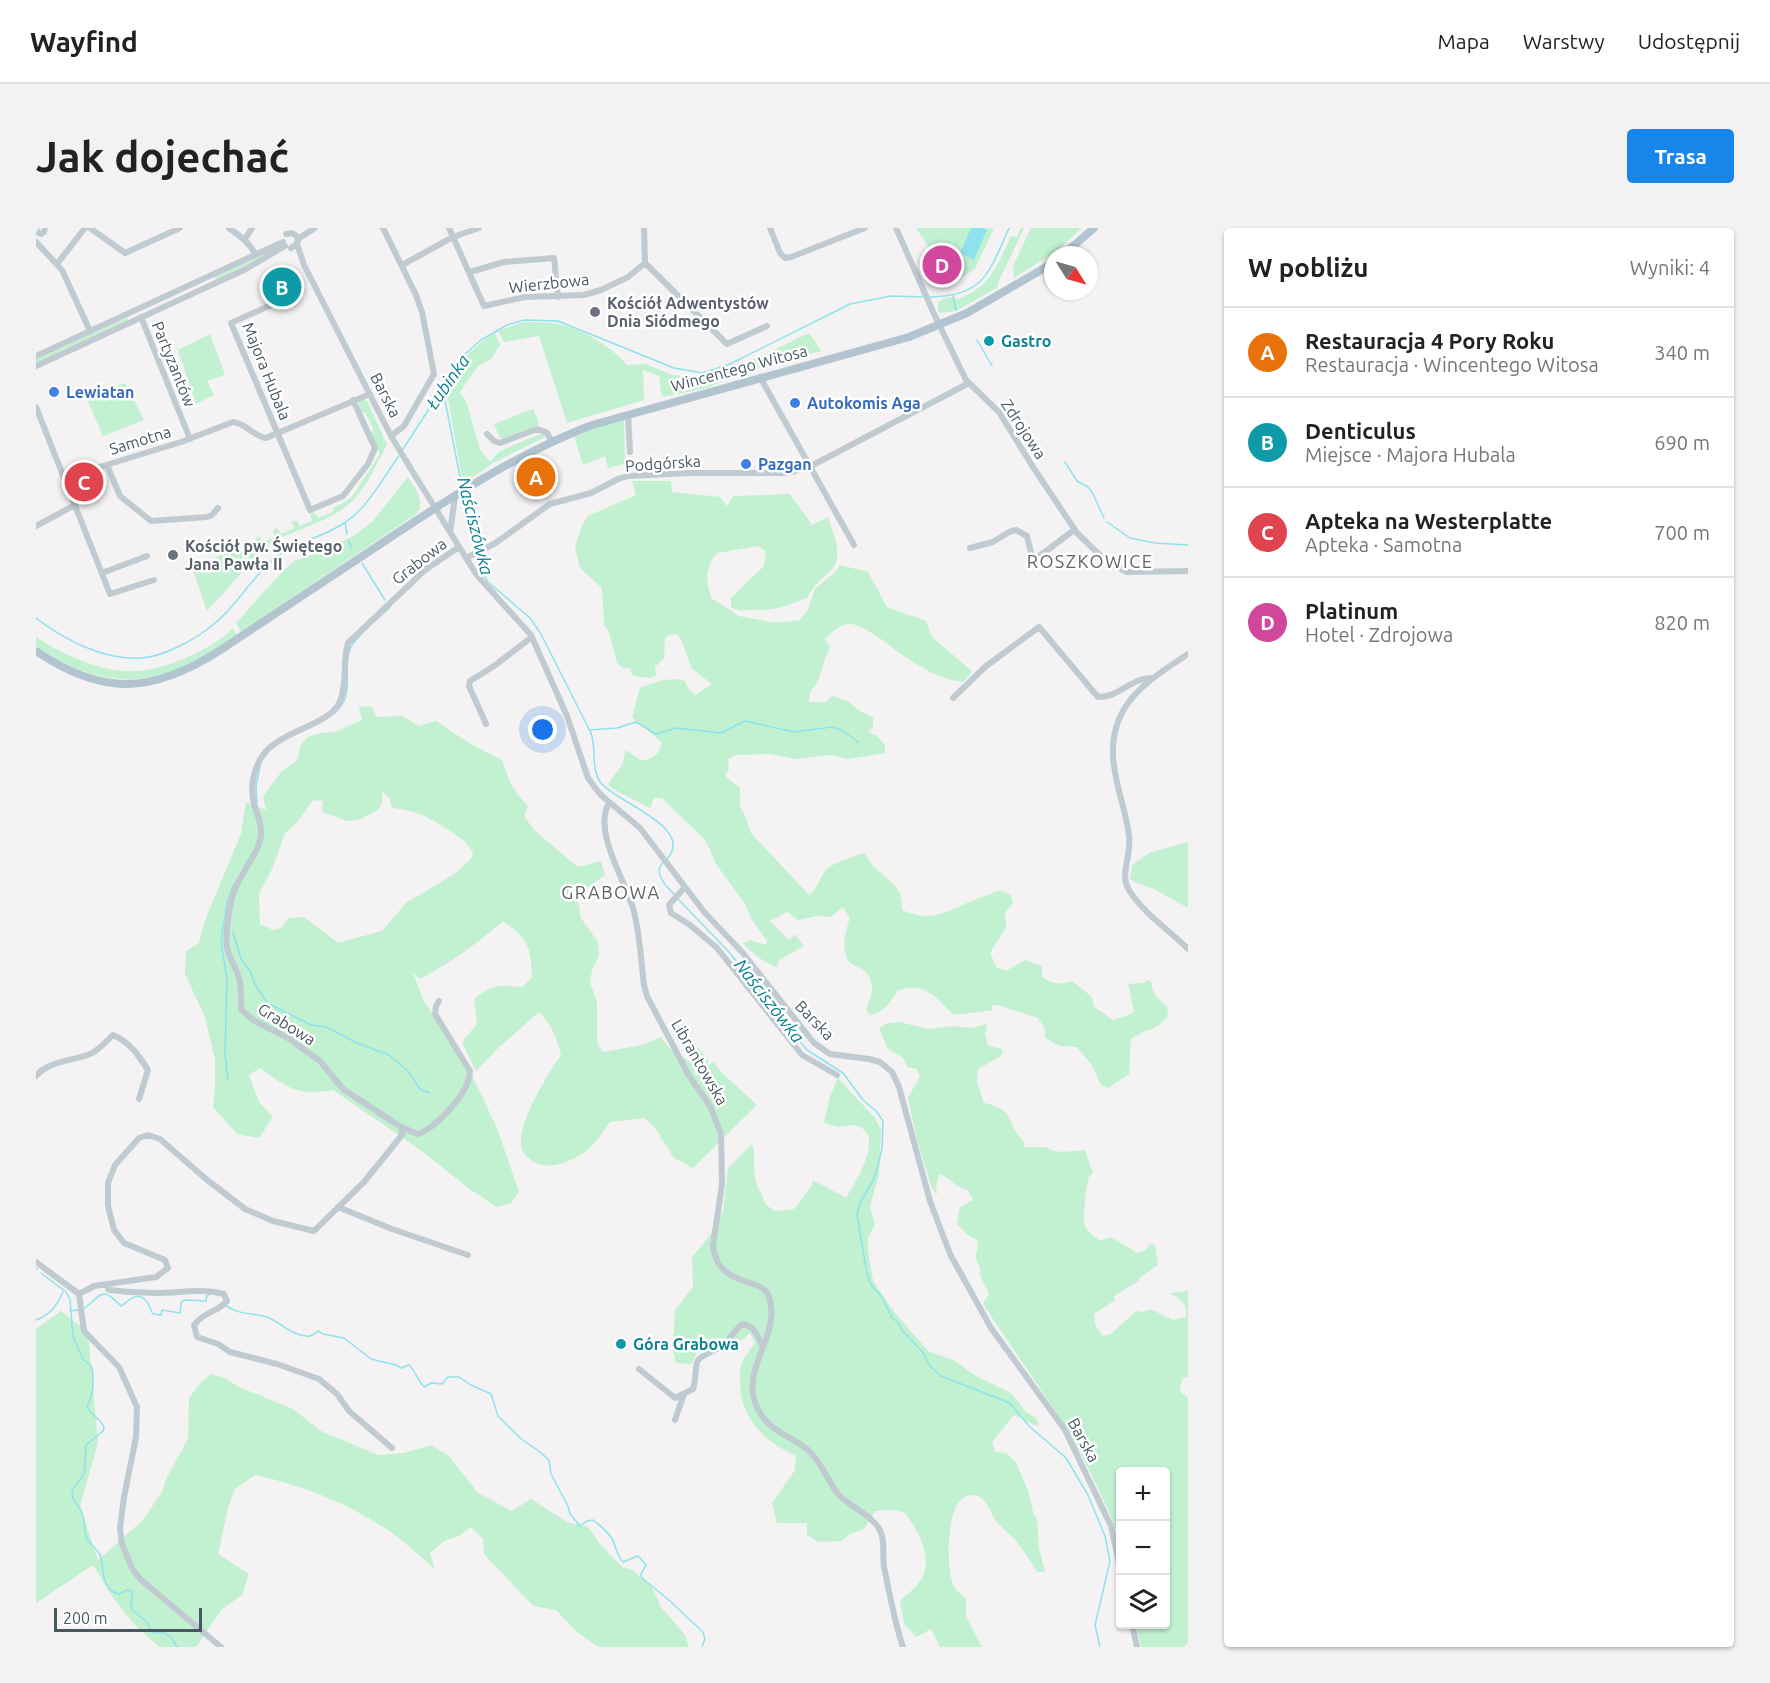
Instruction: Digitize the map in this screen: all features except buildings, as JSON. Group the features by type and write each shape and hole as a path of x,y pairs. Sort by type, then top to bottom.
{"main road":[{"path":"1073,246 1094,228"},
{"name":"Wincentego Witosa","path":"36,651 68,670 108,683 143,683 172,676 201,662 457,495 517,458 552,441 628,414 909,337 967,313 1044,267"}],"street":[{"path":"45,228 44,232 37,236 72,288 90,331"},
{"path":"57,264 85,228"},
{"path":"90,228 125,253 180,228"},
{"path":"229,228 245,239 255,254"},
{"path":"245,239 252,228"},
{"path":"36,356 314,228"},
{"path":"383,228 422,312 434,374 404,426 392,437"},
{"path":"449,228 470,272 504,262 554,258 558,297"},
{"path":"402,265 453,237 479,228"},
{"path":"644,228 645,263 727,344 767,326"},
{"path":"770,228 780,253 785,258 865,228"},
{"name":"Zdrojowa","path":"896,228 939,325 969,383 999,412 1074,530 1106,561 1120,570 1188,571"},
{"path":"36,366 246,268 290,238"},
{"name":"Barska","path":"290,238 392,437 411,469 484,584 520,621 532,637 567,716 588,778 602,796 640,828 671,868 682,889 742,952 814,1043 830,1054 875,1060 894,1075 930,1201 950,1254 991,1328 1065,1430 1111,1526 1116,1550"},
{"name":"Wierzbowa","path":"470,272 484,306 525,297 584,295 601,291 628,277 645,263"},
{"name":"Majora Hubala","path":"300,292 231,322 310,510 343,496 368,464 375,448 353,400"},
{"name":"Partyzantów","path":"153,302 141,317 190,439"},
{"path":"127,314 141,317"},
{"path":"760,377 854,544"},
{"name":"Podgórska","path":"466,558 494,544 550,504 591,493 628,476 692,473 789,473 811,466 969,383"},
{"name":"Majora Hubala","path":"277,433 370,393"},
{"path":"36,407 110,594 154,580"},
{"path":"628,414 630,452"},
{"name":"Samotna","path":"64,478 237,422 263,438 277,433"},
{"path":"487,434 500,444 537,429 546,432 552,441"},
{"path":"107,465 120,496 151,521 207,517 212,516 218,508"},
{"path":"450,533 457,495"},
{"path":"36,526 75,505"},
{"path":"970,548 993,542 1016,530 1027,536 1032,557 1037,558 1074,530"},
{"name":"Grabowa","path":"401,1127 343,1089 320,1061 288,1038 253,1020 241,1009 240,981 227,947 230,916 234,891 259,843 261,834 252,786 256,767 264,754 276,742 326,718 334,711 340,703 344,689 348,643 425,570 459,547"},
{"path":"102,573 147,556"},
{"path":"953,698 985,667 1039,627 1098,697 1110,696 1142,678 1151,678"},
{"path":"486,724 469,686 470,681 532,637"},
{"path":"1188,654 1151,678 1126,704 1117,725 1113,756 1130,840 1126,882 1129,890 1188,949"},
{"name":"Librantowska","path":"609,802 604,814 608,845 634,910 647,996 688,1074 710,1106 721,1134 722,1184 713,1246 714,1254 724,1271 742,1282 761,1287 769,1296 771,1323 769,1335 752,1379 756,1405 772,1429 809,1451 840,1496 878,1527 903,1647"},
{"path":"682,889 671,901 669,909 671,913 690,925 717,948 802,1054 837,1074"},
{"path":"401,1127 417,1134 429,1128 456,1101 468,1083 470,1071 435,1014 439,1001"},
{"path":"36,1076 40,1070 52,1065 93,1053 113,1035 124,1040 148,1070 139,1099"},
{"path":"81,1293 94,1286 156,1276 168,1268 165,1260 124,1243 114,1230 108,1206 108,1183 115,1166 139,1138 148,1135 160,1138 206,1179 245,1209 273,1221 314,1231 364,1182 402,1135 401,1127"},
{"path":"338,1207 392,1229 468,1255"},
{"path":"36,1262 81,1293"},
{"path":"106,1284 110,1290 123,1292 158,1293 202,1290 224,1294 227,1300 222,1308 202,1314 194,1325 197,1337 218,1344 230,1352 277,1364 319,1379 337,1394 349,1411 392,1448"},
{"path":"81,1293 84,1331 119,1367 137,1407 136,1437 120,1528 122,1544 132,1568 140,1579 221,1647"},
{"path":"639,1369 675,1398 693,1389 697,1378 696,1365 699,1360 726,1344 738,1327 743,1324 751,1326 763,1347"},
{"path":"675,1420 684,1394"},
{"path":"1133,1629 1137,1647"}],"green space":[{"path":"916,228 994,228 975,269 957,280 935,276 925,258 930,249"},
{"path":"1021,228 1024,228 997,288 956,311 938,312 938,302 945,298 957,297 955,300 976,290 984,283 996,267 1011,236 1017,237"},
{"path":"1031,228 1082,228 1062,246 1044,246 1044,259 1014,278 1013,266"},
{"path":"271,249 275,250 216,280 214,276"},
{"path":"127,318 128,320 36,363 36,359"},
{"path":"523,322 552,323 572,328 603,344 627,365 646,364 672,375 701,377 721,373 809,333 821,351 742,373 707,388 662,397 659,376 643,370 644,400 567,423 539,336 504,342 498,331"},
{"path":"495,333 500,345 491,359 478,366 460,392 467,404 480,449 490,462 500,451 540,434 544,433 545,437 493,463 463,484 448,399 450,388 463,360"},
{"path":"210,334 225,375 207,381 214,395 196,404 178,350"},
{"path":"125,383 144,420 103,436 86,397"},
{"path":"360,400 366,400 368,403 387,445 361,491 347,506 336,513 266,546 207,611 192,567 234,550 236,554 257,545 255,538 260,537 262,542 258,544 275,537 273,530 277,528 281,534 297,527 294,528 292,521 297,521 300,526 312,521 310,514 314,512 318,518 333,512 332,509 351,498 380,454 370,432 374,430 365,412 362,413 358,406"},
{"path":"533,409 539,423 537,426 505,439 500,438 494,424"},
{"path":"624,420 625,464 608,468 605,456 583,465 574,436 595,427"},
{"path":"408,477 420,500 416,514 241,632 236,623 281,573 293,562 352,537 372,522"},
{"path":"632,481 671,481 672,492 720,497 727,506 733,496 790,494 812,525 828,517 837,551 835,565 807,598 776,608 740,610 731,607 731,598 764,566 766,552 759,546 717,553 707,574 711,598 739,616 770,622 800,620 808,610 815,589 840,565 868,572 887,607 926,621 932,637 972,671 963,682 947,679 918,665 861,627 854,624 841,626 825,639 830,648 809,702 826,702 832,696 848,701 858,710 873,717 873,727 868,732 877,736 885,745 885,753 849,759 830,755 796,759 770,754 736,755 728,759 729,769 725,776 740,788 740,807 751,833 809,895 832,865 865,853 875,868 894,884 901,899 902,910 912,914 936,915 1000,890 1011,895 1013,903 1005,913 1006,928 990,953 997,968 1006,971 1025,960 1042,966 1042,977 1056,983 1072,981 1092,997 1094,1007 1113,1020 1134,1012 1128,984 1143,983 1148,980 1152,983 1156,996 1167,1006 1168,1016 1159,1025 1131,1039 1129,1074 1108,1088 1101,1085 1091,1064 1077,1047 1060,1046 1045,1038 1045,1029 1038,1018 998,1005 991,1006 993,1010 954,1015 929,992 923,989 907,988 897,991 886,1006 870,1015 866,1009 872,984 867,974 851,964 846,955 845,939 850,918 843,907 831,917 817,916 798,920 787,912 770,921 789,940 795,934 804,946 779,960 777,967 768,963 743,943 750,940 766,945 767,941 751,918 745,904 716,864 706,841 662,798 654,798 650,808 613,789 608,784 622,765 626,750 642,761 655,756 662,744 632,717 640,688 674,679 685,681 689,690 695,695 712,684 692,669 681,639 676,634 665,638 664,658 655,667 656,675 649,678 633,676 630,668 623,668 617,663 609,632 604,624 602,588 580,568 575,547 582,525 588,516 636,495"},
{"path":"233,628 237,636 202,657 181,668 142,679 106,677 88,673 70,666 36,646 36,637 84,662 124,671 142,670 168,665 205,649"},
{"path":"371,706 377,717 402,716 419,726 436,721 469,743 502,760 518,796 528,806 524,816 534,830 578,867 601,861 605,875 577,895 581,918 598,942 599,955 592,970 590,982 597,1003 597,1041 602,1052 643,1045 661,1037 669,1048 692,1063 696,1076 714,1061 719,1070 757,1105 693,1168 674,1158 655,1128 644,1118 610,1122 590,1148 563,1163 540,1165 525,1154 521,1144 525,1122 542,1085 561,1055 550,1026 539,1012 476,1071 463,1045 464,1039 477,1024 474,999 497,987 523,987 532,977 531,958 527,944 503,921 484,937 431,973 420,979 413,972 423,1000 455,1045 497,1128 519,1192 511,1203 497,1207 471,1190 419,1149 333,1090 311,1092 294,1089 260,1068 249,1075 259,1102 273,1117 259,1138 237,1134 213,1107 215,1060 205,1017 185,974 186,951 199,943 205,920 241,834 246,802 266,810 263,796 282,771 297,761 301,745 308,737 335,732 362,720 359,707","holes":["382,792 390,798 392,808 420,814 461,838 473,853 471,859 456,873 406,903 382,931 338,943 304,917 288,918 282,928 273,930 260,924 259,894 272,869 285,834 313,800 323,801 322,812 347,821 361,819 378,810 382,803"]},
{"path":"1188,842 1188,908 1154,889 1130,880 1132,865 1149,853"},
{"path":"899,1022 928,1029 952,1026 972,1028 987,1024 985,1034 988,1045 1003,1050 1001,1056 978,1069 977,1082 984,1103 1006,1113 1025,1143 1024,1147 1045,1147 1063,1152 1085,1150 1093,1173 1089,1176 1084,1223 1093,1236 1100,1241 1110,1237 1138,1253 1146,1250 1150,1244 1155,1245 1158,1265 1139,1278 1140,1280 1114,1296 1115,1300 1094,1314 1095,1324 1102,1336 1111,1334 1136,1311 1143,1312 1151,1309 1173,1320 1186,1317 1183,1303 1170,1293 1188,1291 1188,1377 1183,1378 1180,1387 1181,1393 1188,1397 1188,1647 1141,1647 1137,1629 1170,1629 1170,1467 1116,1467 1116,1530 1076,1445 983,1304 989,1294 979,1273 981,1271 975,1256 978,1248 977,1240 969,1236 957,1224 960,1207 973,1200 968,1190 940,1174 936,1185 937,1195 932,1188 917,1140 908,1098 920,1076 917,1069 907,1067 903,1058 888,1049 879,1028 888,1023"},
{"path":"684,1023 683,1029 709,1061 704,1066 681,1043 675,1031"},
{"path":"838,1078 875,1118 881,1130 879,1174 870,1206 875,1225 868,1238 873,1281 891,1308 928,1351 955,1361 976,1376 1011,1393 1026,1412 1036,1418 1039,1425 1034,1425 1014,1415 992,1442 995,1452 1006,1453 1015,1461 1028,1490 1037,1519 1039,1548 1045,1572 1037,1572 1014,1538 996,1521 981,1498 966,1496 959,1502 953,1513 949,1543 952,1581 957,1591 966,1598 966,1616 982,1647 940,1647 931,1629 916,1637 904,1624 900,1601 920,1581 926,1564 923,1545 915,1527 904,1512 875,1511 864,1529 850,1534 841,1541 819,1542 807,1535 807,1523 777,1523 772,1503 795,1470 796,1455 764,1436 749,1417 744,1406 740,1371 743,1359 755,1343 750,1333 742,1340 712,1344 698,1351 691,1364 676,1363 673,1351 675,1310 693,1287 692,1257 708,1238 723,1212 728,1168 752,1144 756,1182 766,1205 775,1211 794,1209 811,1187 813,1180 846,1198 855,1183 868,1151 867,1133 857,1126 837,1127 824,1122 830,1096"},
{"path":"61,1311 88,1332 98,1443 80,1506 98,1560 142,1521 162,1492 167,1477 188,1439 189,1398 201,1382 211,1374 293,1409 321,1431 378,1455 404,1453 431,1445 448,1455 478,1493 512,1511 531,1499 567,1522 588,1527 622,1567 633,1570 651,1586 661,1607 685,1635 689,1647 599,1647 578,1633 556,1610 533,1606 484,1554 483,1539 471,1527 459,1536 444,1541 430,1553 435,1569 392,1533 344,1505 309,1490 255,1475 235,1489 228,1508 218,1554 249,1574 242,1595 222,1609 196,1647 159,1647 134,1624 114,1599 93,1565 36,1603 36,1329"}],"water":[{"path":"971,228 987,230 974,260 960,253"}],"waterway":[{"name":"Łubinka","path":"928,297 961,293 973,287 989,270 1009,228"},
{"name":"Łubinka","path":"403,449 464,355 481,340 507,325 524,320 558,321 674,368 703,373 730,364 850,304 891,296 923,297"},
{"path":"953,296 956,310"},
{"path":"977,340 992,366"},
{"name":"Naściszówka","path":"443,390 462,487"},
{"name":"Łubinka","path":"36,618 72,641 112,656 140,658 169,651 214,624 276,557 351,518 373,494 399,456"},
{"path":"1065,462 1077,481 1092,492 1104,518"},
{"name":"Naściszówka","path":"464,495 476,549"},
{"path":"1107,522 1130,538 1155,543 1188,545"},
{"path":"345,523 347,534"},
{"path":"349,541 352,549"},
{"name":"Naściszówka","path":"477,554 488,582 530,618 541,634 591,733 596,771 601,783 663,826 671,836 673,847 667,859"},
{"path":"362,563 385,600"},
{"path":"331,716 339,708 347,691 347,665 351,647 390,607"},
{"path":"589,730 617,728 636,722 656,734 676,728 721,733 745,721 794,732 832,727 843,731 858,742"},
{"path":"257,803 256,787 260,766"},
{"path":"244,867 252,853"},
{"name":"Naściszówka","path":"663,862 659,869 661,877 675,895"},
{"path":"228,1080 225,1055 227,980 221,941 227,902 234,884"},
{"name":"Naściszówka","path":"678,899 729,952 807,1050 843,1073 863,1100 876,1111 883,1121 882,1149 878,1165 874,1179 860,1203 857,1215 871,1285 882,1297 892,1318 898,1322 902,1330 924,1354 929,1365 941,1376 1010,1403 1029,1426 1066,1458 1088,1495 1105,1536 1110,1561 1095,1625 1100,1647"},
{"path":"233,932 241,959 267,1003 311,1025 326,1027 357,1043 389,1055 408,1071 420,1089 430,1093"},
{"path":"41,1273 66,1292 70,1299 73,1337 83,1359 92,1367 93,1387 87,1407 104,1427 103,1431 86,1445 84,1473 72,1493 83,1516 87,1539 100,1555 108,1588 119,1594 127,1590 132,1591 131,1609 147,1622 151,1631 165,1633 172,1638 177,1647"},
{"path":"36,1320 53,1309 63,1292"},
{"path":"85,1308 99,1296 106,1294 121,1306 133,1297 139,1296 147,1302 153,1314 161,1315 162,1310 180,1313 181,1303 184,1300 206,1301 210,1294"},
{"path":"226,1306 241,1312 267,1317 301,1335 309,1336 318,1331 344,1338 371,1359 401,1368 409,1365 424,1387 431,1383 442,1384 448,1377 459,1377 491,1394 498,1416 520,1438 549,1460 551,1474 570,1514 580,1526 593,1520 605,1530 623,1562 638,1556 646,1565 641,1574 642,1578 703,1632 705,1639 702,1647"},
{"path":"70,1311 78,1310"}],"place":[{"name":"Platinum","path":"942,265"},
{"name":"Denticulus","path":"282,287"},
{"name":"Kościół Adwentystów Dnia Siódmego","path":"595,312"},
{"name":"Gastro","path":"989,341"},
{"name":"Lewiatan","path":"54,392"},
{"name":"Autokomis Aga","path":"795,403"},
{"name":"Pazgan","path":"746,464"},
{"name":"Restauracja 4 Pory Roku","path":"536,477"},
{"name":"Apteka na Westerplatte","path":"84,482"},
{"name":"Kościół pw. Świętego Jana Pawła II","path":"173,555"},
{"name":"Góra Grabowa","path":"621,1344"}],"district":[{"name":"ROSZKOWICE","path":"1090,562"},
{"name":"GRABOWA","path":"611,893"}]}
